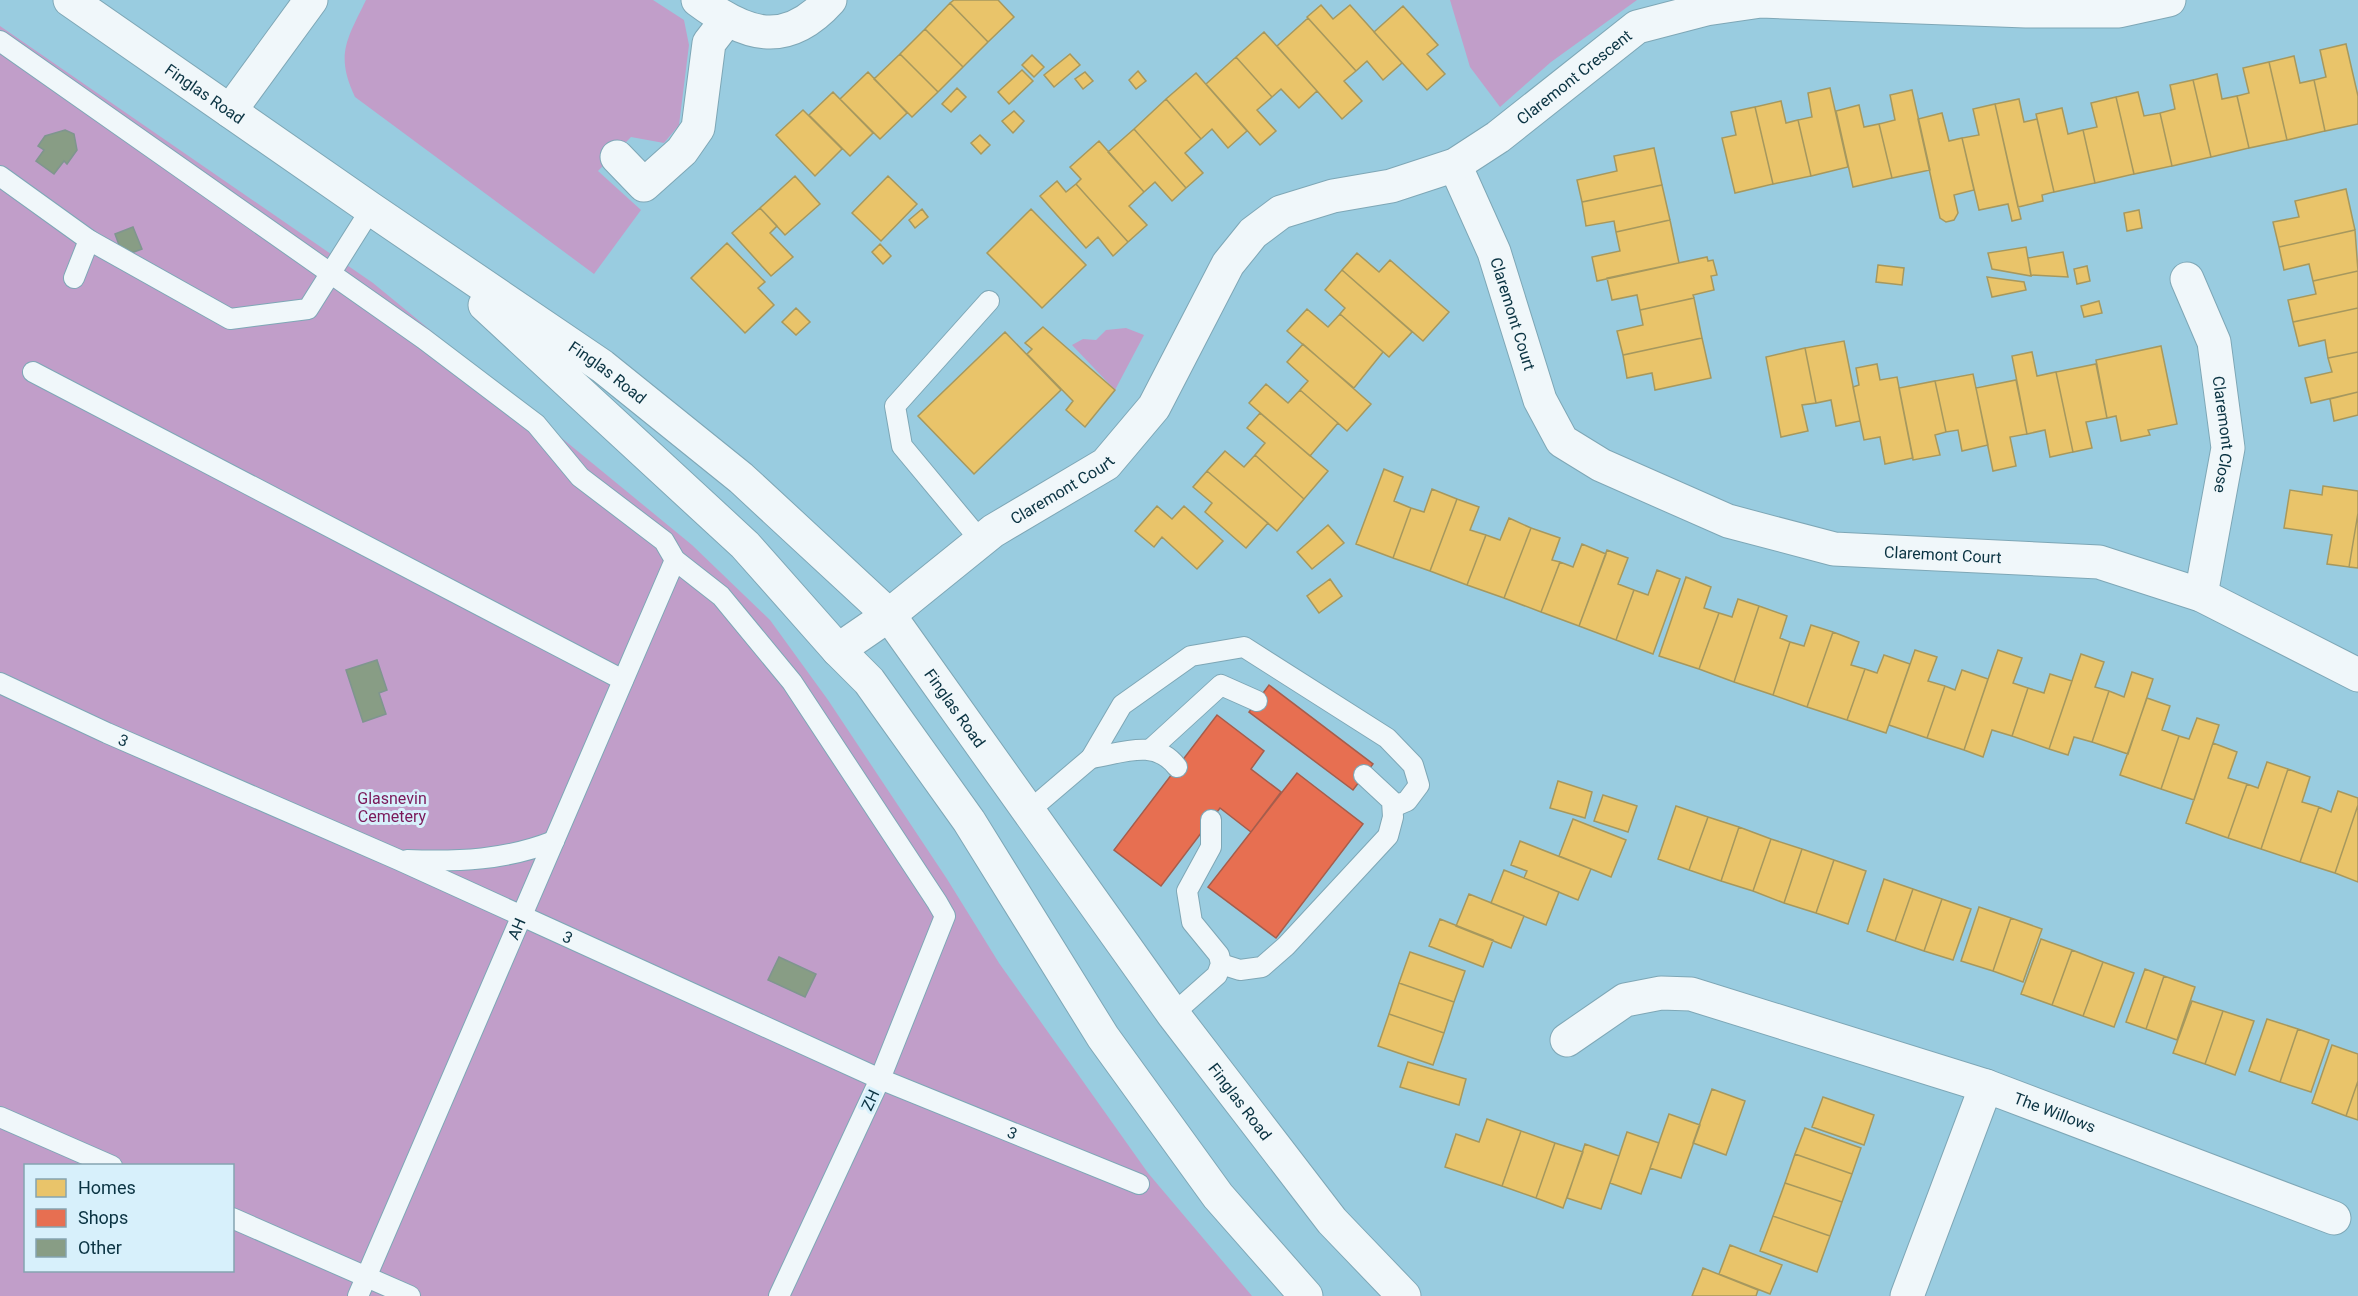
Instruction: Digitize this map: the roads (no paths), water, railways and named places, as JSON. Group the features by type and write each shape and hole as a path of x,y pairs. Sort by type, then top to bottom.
{"street":[{"name":"Finglas Road","path":"70,0 602,366 741,478 889,615 1173,1014 1332,1221 1404,1296"},
{"path":"230,111 311,0"},
{"path":"698,0 726,21 757,33 792,29 830,0"},
{"name":"Claremont Crescent","path":"1455,165 1498,137 1637,27 1706,9 1761,1 2026,11 2119,11 2169,0"},
{"path":"617,157 644,185 682,151 698,128 709,44 726,21"},
{"name":"Claremont Court","path":"838,650 889,615 993,531 1106,464 1154,407 1228,264 1253,232 1281,212 1333,196 1391,186 1455,165 1494,252 1540,400 1562,441 1600,465 1728,521 1834,549 2099,562 2201,595 2358,675"},
{"name":"Finglas Road","path":"400,227 745,545 838,650 869,681 969,821 1103,1037 1218,1196 1305,1296"},
{"name":"Claremont Close","path":"2187,279 2214,342 2228,448 2201,595"},
{"name":"The Willows","path":"1567,1040 1625,1000 1661,993 1691,994 1986,1086 2334,1218"},
{"path":"1907,1296 1986,1086"}],"lane":[{"path":"0,41 424,339 536,424 580,477 664,541 675,560"},
{"path":"0,176 89,240 230,319 308,309 371,209"},
{"path":"74,278 89,240"},
{"path":"981,541 902,446 895,406 989,301"},
{"path":"33,372 623,680"},
{"name":"AH","path":"358,1296 675,560"},
{"name":"ZH","path":"675,560 721,596 792,682 945,916 880,1079 779,1296"},
{"path":"1030,810 1091,758 1122,705 1191,656 1244,647 1387,738 1413,765 1419,785 1407,801 1393,807"},
{"name":"3","path":"0,683 107,733 399,860 880,1079 1139,1184"},
{"path":"1091,758 1152,748 1221,685 1257,701"},
{"path":"1152,748 1169,757 1177,767"},
{"path":"1221,964 1240,970 1262,967 1286,946 1388,836 1394,817 1392,801 1364,775"},
{"path":"1173,1014 1217,975 1221,964 1220,955 1192,922 1187,891 1211,847 1211,820"},
{"path":"399,860 465,861 510,855 554,841"},
{"path":"0,1117 107,1164"},
{"path":"234,1219 410,1296"}],"park label":[{"name":"Glasnevin Cemetery","path":"392,807"}]}
